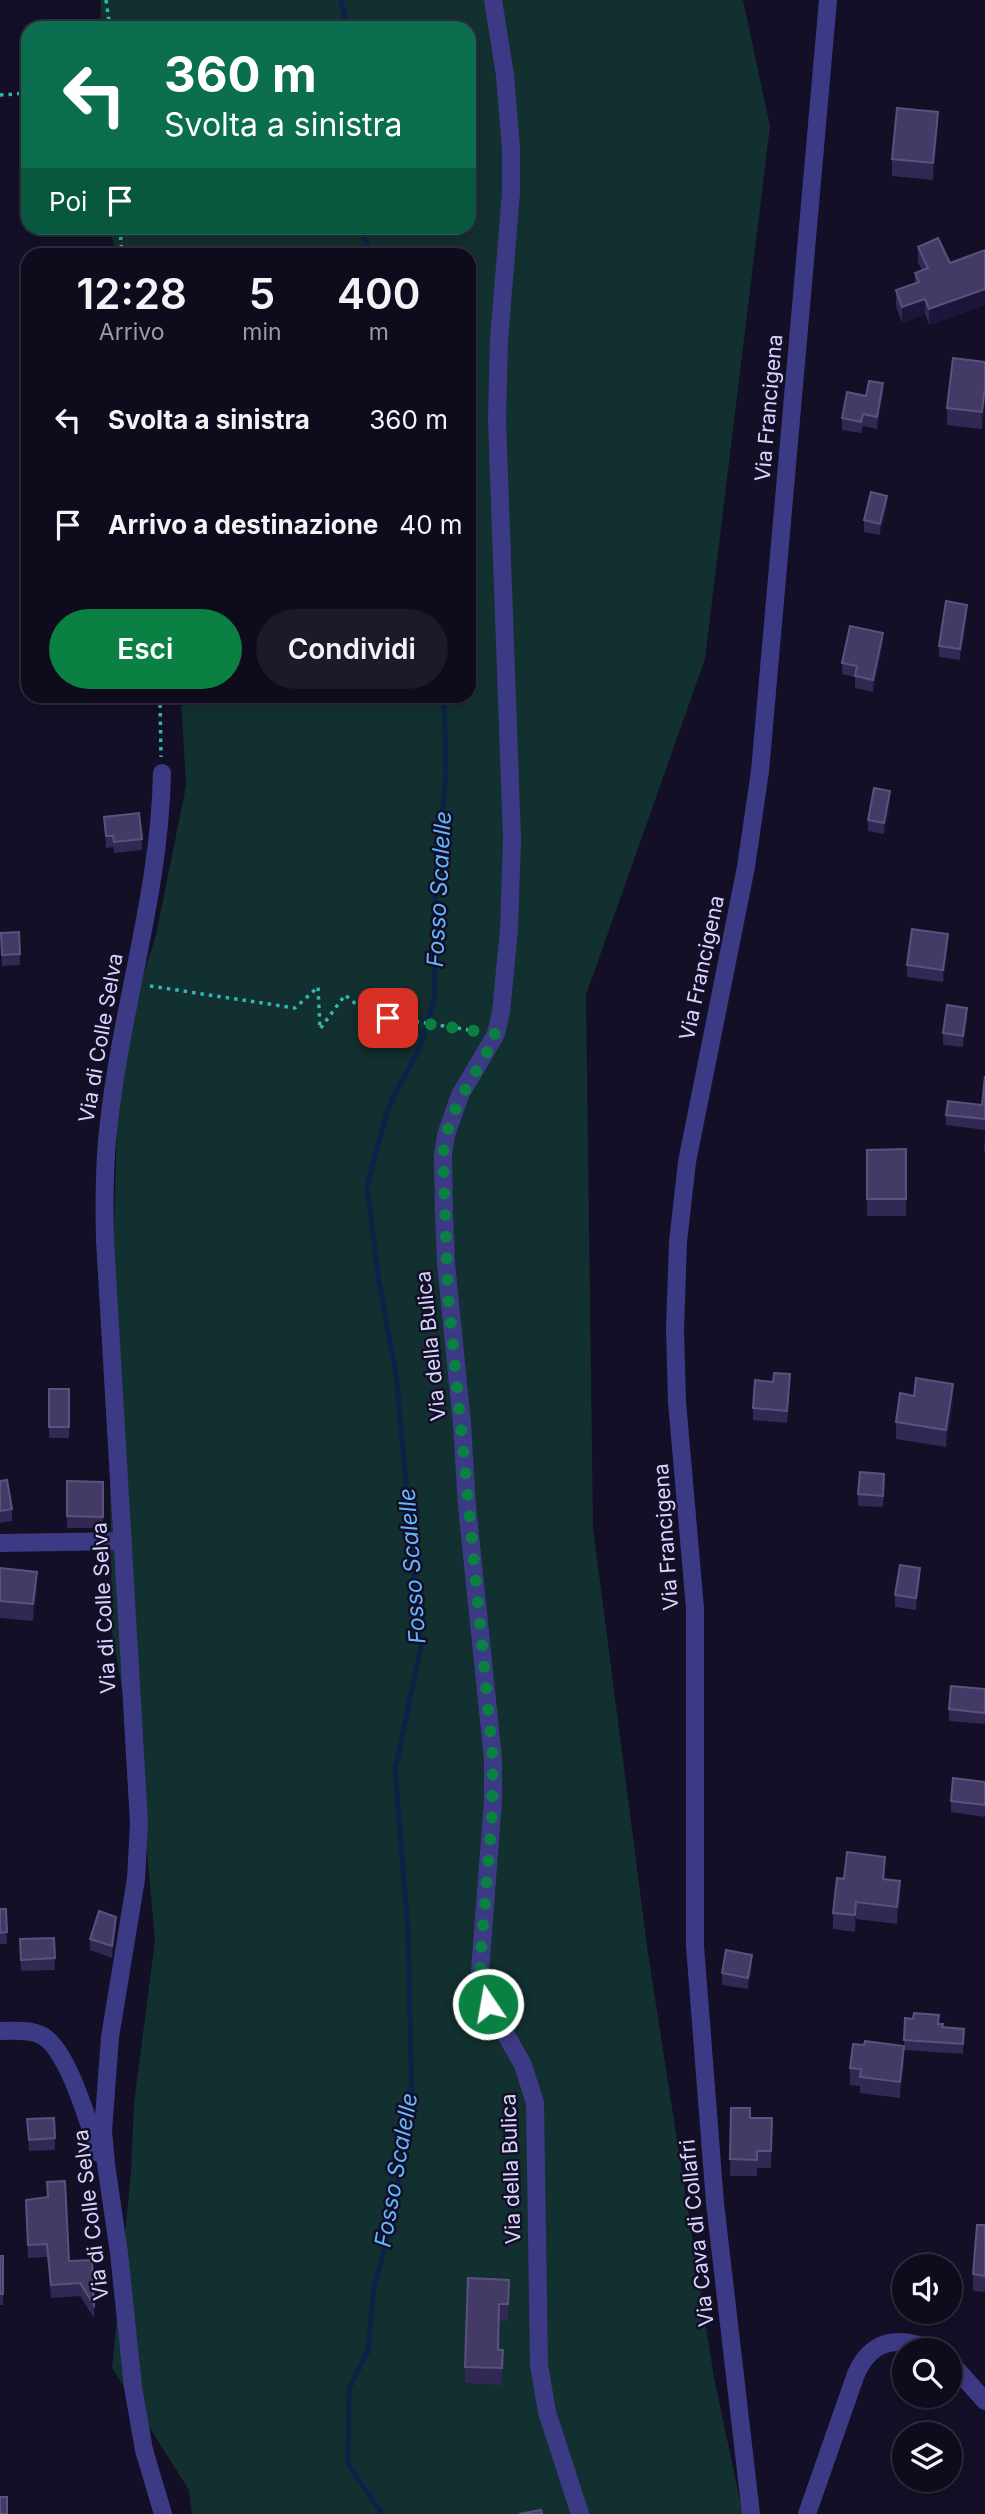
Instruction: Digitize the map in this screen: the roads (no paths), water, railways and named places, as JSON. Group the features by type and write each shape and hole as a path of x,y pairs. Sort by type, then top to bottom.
{"street":[{"name":"Via della Bulica","path":"493,0 507,88 512,168 499,347 497,420 512,865 503,994 496,1034 454,1109 443,1156 448,1293 493,1759 492,1816 480,1971 488,2004 523,2065 535,2103 539,2365 547,2412 580,2514"},
{"name":"Via Francigena","path":"695,1947 695,1608 677,1391 675,1308 678,1242 693,1126 746,867 759,782 828,0"},
{"name":"Via di Colle Selva","path":"162,773 156,852 110,1114 104,1194 139,1837 136,1879 117,1986 105,2086 103,2131 135,2404 144,2450 163,2514"},
{"path":"0,1543 123,1541"},
{"name":"Via Cava di Collafri","path":"695,1947 715,2203 751,2514"},
{"path":"0,2031 35,2033 46,2038 56,2048 66,2064 107,2175"},
{"path":"807,2514 856,2374 864,2358 875,2348 892,2342"},
{"path":"962,2375 985,2401"}],"waterway":[{"name":"Fosso Scalelle","path":"341,0 346,21"},
{"name":"Fosso Scalelle","path":"364,235 368,248"},
{"name":"Fosso Scalelle","path":"382,2514 348,2464 349,2389 368,2351 373,2293 387,2238 412,2105 408,1930 395,1770 421,1647 396,1374 378,1276 367,1186 385,1119 419,1049 435,996 434,917 446,774 444,703"}]}
